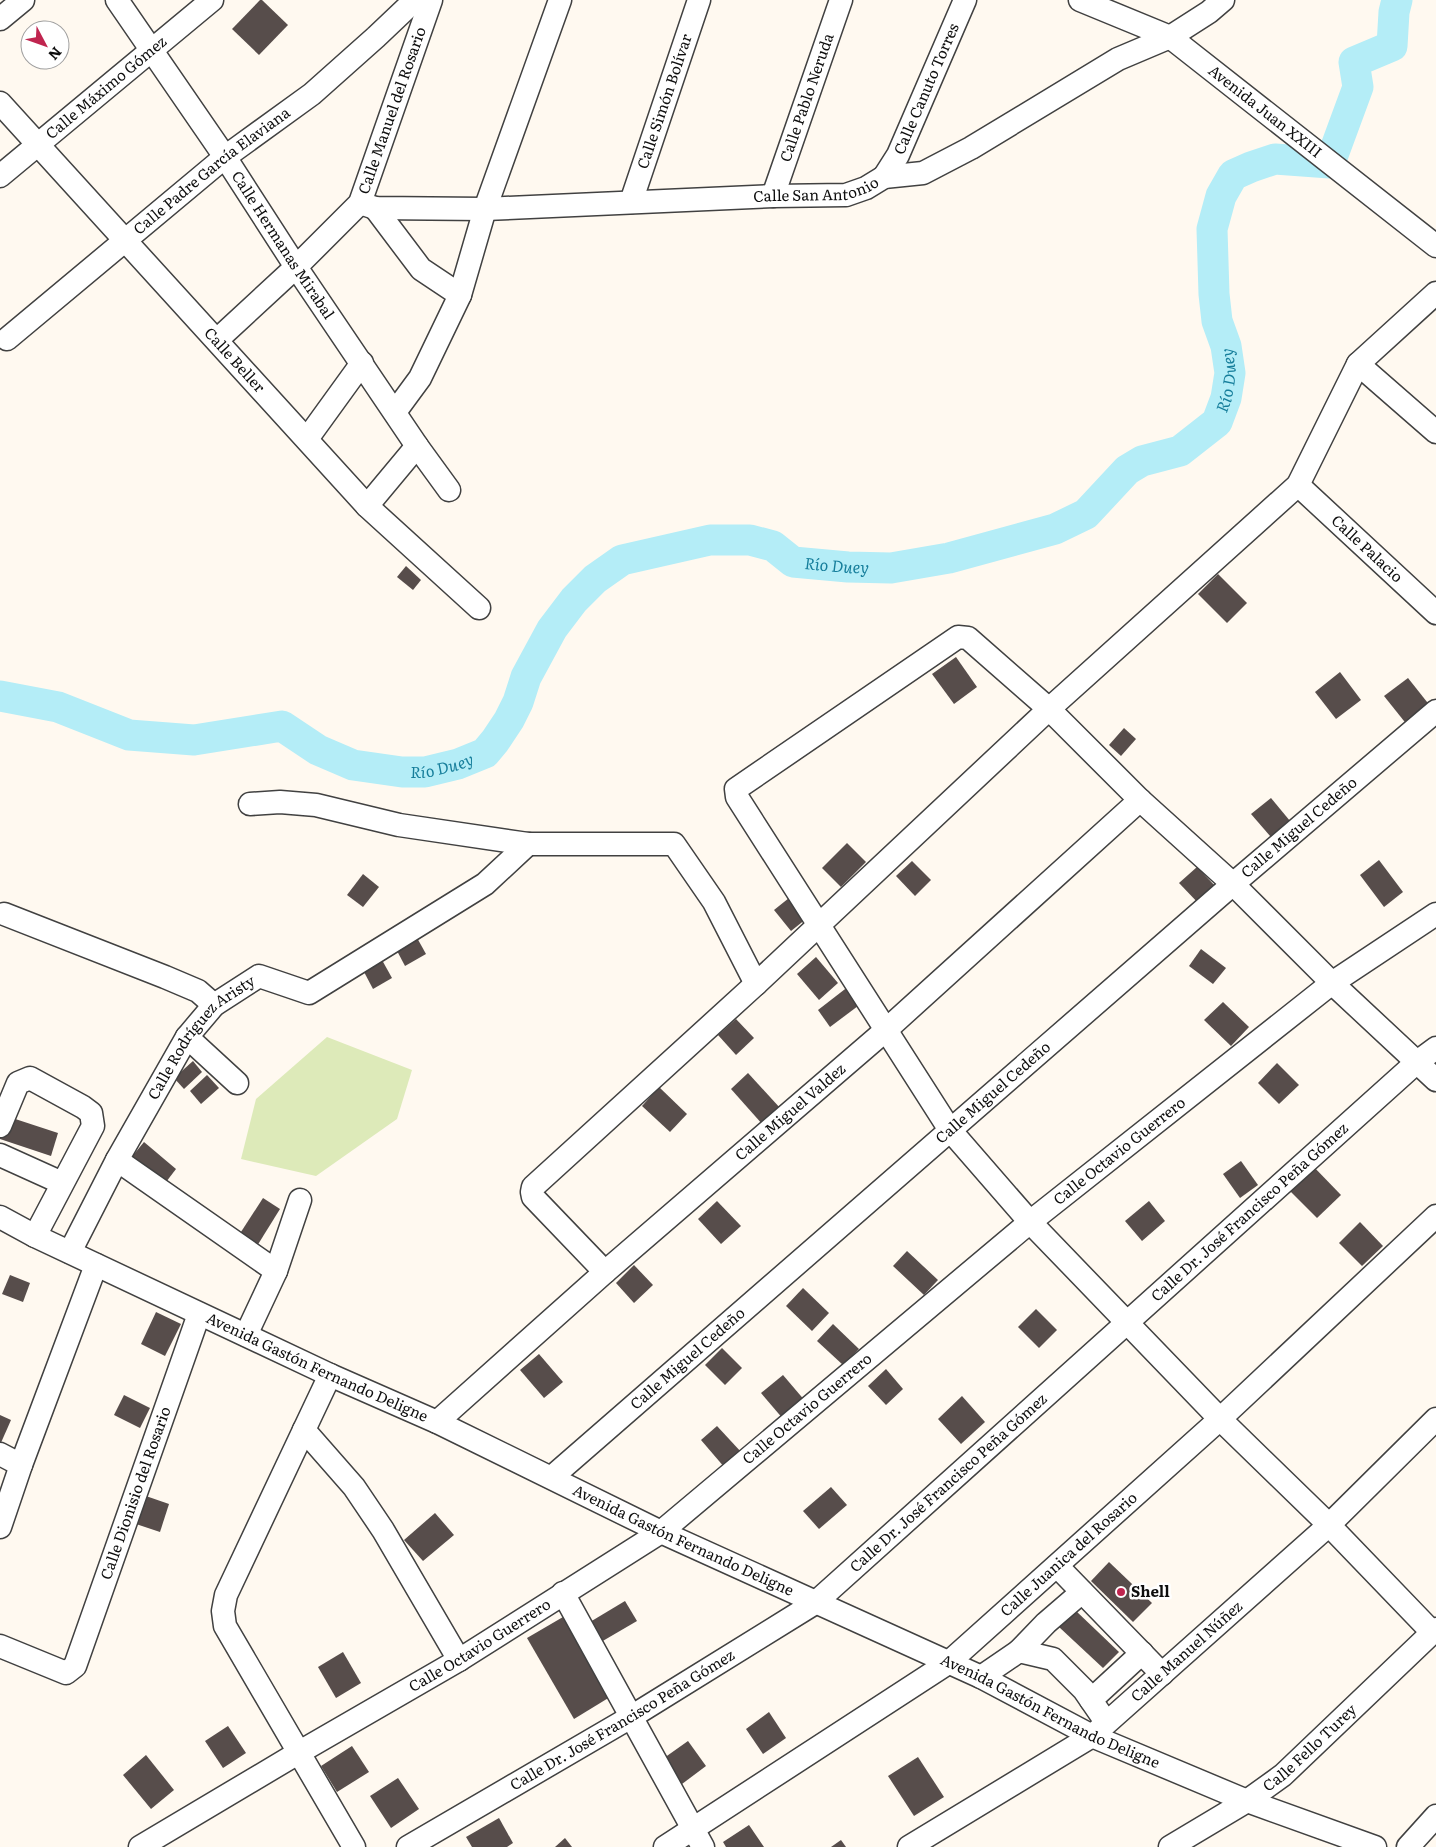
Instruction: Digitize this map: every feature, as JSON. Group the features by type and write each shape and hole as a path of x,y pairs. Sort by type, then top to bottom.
{"street":[{"path":"0,18 23,0"},
{"name":"Calle Hermanas Mirabal","path":"117,0 225,157 296,267 417,446 449,490"},
{"name":"Calle Máximo Gómez","path":"0,176 212,0"},
{"name":"Calle Padre García Elaviana","path":"7,339 225,157 312,94 415,0"},
{"name":"Calle Manuel del Rosario","path":"217,340 296,267 368,205 431,0"},
{"path":"395,412 420,378 460,295 485,209 560,0"},
{"name":"Calle Simón Bolívar","path":"631,202 699,0"},
{"name":"Calle Pablo Neruda","path":"773,196 841,0"},
{"name":"Calle Canuto Torres","path":"884,177 898,156 965,0"},
{"name":"Avenida Juan XXIII","path":"1080,0 1111,6 1170,37 1436,246"},
{"name":"Calle San Antonio","path":"368,205 485,209 773,196 846,195 866,188 884,177 923,173 970,148 1118,59 1170,37 1209,12 1223,0"},
{"name":"Calle Beller","path":"0,103 367,506 479,608"},
{"path":"368,205 421,269 460,295"},
{"path":"605,1272 534,1197 533,1187 819,926 1049,709 1298,485 1358,364 1436,293"},
{"path":"306,439 362,363"},
{"path":"1358,364 1436,432"},
{"path":"367,506 417,446"},
{"name":"Calle Palacio","path":"1298,485 1436,613"},
{"path":"1434,1631 1220,1419 1030,1222 950,1130 737,797 736,789 958,638 968,638 1049,709 1140,800 1233,884 1332,983 1436,1080"},
{"name":"Calle Miguel Cedeño","path":"552,1477 1233,884 1436,711"},
{"name":"Calle Miguel Valdez","path":"438,1422 605,1272 886,1030 1140,800"},
{"path":"250,804 280,802 316,804 399,825 528,844 674,844 714,902 756,984"},
{"name":"Calle Rodríguez Aristy","path":"70,1252 117,1160 187,1037 214,1005 259,976 309,993 485,884 528,844"},
{"path":"4,914 198,991 214,1005"},
{"name":"Calle Octavio Guerrero","path":"140,1847 459,1660 662,1532 1030,1222 1332,983 1436,914"},
{"path":"187,1037 237,1083"},
{"name":"Calle Dr. José Francisco Peña Gómez","path":"408,1847 631,1717 814,1603 1417,1062 1436,1048"},
{"path":"0,1126 18,1082 30,1078 91,1113 93,1126 35,1236"},
{"path":"0,1155 62,1183"},
{"path":"117,1160 276,1271"},
{"path":"246,1335 276,1271 300,1200"},
{"name":"Calle Juanica del Rosario","path":"664,1847 698,1838 948,1663 1220,1419 1436,1216"},
{"name":"Avenida Gastón Fernando Deligne","path":"0,1218 330,1375 438,1422 662,1532 814,1603 1099,1729 1247,1801 1375,1847"},
{"path":"0,1527 21,1465 96,1265"},
{"name":"Calle Dionisio del Rosario","path":"0,1646 66,1673 75,1666 200,1314"},
{"path":"330,1375 226,1596 223,1611 225,1626 354,1847"},
{"name":"Calle Manuel Núñez","path":"909,1847 1099,1729 1329,1525 1436,1419"},
{"path":"304,1430 354,1487 383,1530 459,1660"},
{"path":"0,1454 21,1465"},
{"path":"1057,1566 1162,1674"},
{"path":"981,1677 1019,1651 1046,1623 1082,1592"},
{"path":"563,1593 698,1838"},
{"name":"Calle Fello Turey","path":"1170,1847 1247,1801 1283,1775 1434,1631"},
{"path":"1019,1651 1053,1659 1084,1690 1091,1700 1099,1729"},
{"path":"1091,1700 1142,1653"},
{"path":"1408,1847 1436,1816"}],"green space":[{"path":"327,1037 412,1070 397,1119 316,1176 241,1159 256,1099"}],"building":[{"path":"260,0 288,25 259,55 232,29"},
{"path":"406,566 421,580 413,590 397,577"},
{"path":"1218,574 1247,603 1227,623 1198,594"},
{"path":"956,657 977,687 954,704 932,674"},
{"path":"1340,672 1361,700 1336,719 1315,692"},
{"path":"1408,678 1431,707 1408,726 1384,696"},
{"path":"1124,728 1136,739 1121,756 1109,745"},
{"path":"1271,798 1295,827 1276,843 1251,814"},
{"path":"847,843 866,862 841,887 822,868"},
{"path":"1379,860 1403,892 1384,907 1360,875"},
{"path":"912,861 931,880 915,896 896,876"},
{"path":"1197,867 1218,889 1201,906 1179,883"},
{"path":"363,874 379,887 363,907 347,895"},
{"path":"789,898 806,919 791,931 774,910"},
{"path":"416,936 426,954 405,966 395,947"},
{"path":"1201,949 1226,968 1213,984 1189,966"},
{"path":"816,957 838,983 819,1000 797,974"},
{"path":"382,960 392,978 373,989 363,970"},
{"path":"849,986 862,1003 830,1027 818,1010"},
{"path":"1223,1002 1249,1027 1231,1046 1204,1020"},
{"path":"736,1019 754,1038 736,1055 718,1035"},
{"path":"193,1061 202,1072 184,1089 174,1078"},
{"path":"1277,1063 1299,1085 1279,1104 1258,1083"},
{"path":"748,1073 781,1109 763,1125 731,1089"},
{"path":"207,1075 219,1088 201,1104 190,1091"},
{"path":"659,1087 687,1114 670,1132 642,1106"},
{"path":"0,1114 58,1133 51,1156 0,1139"},
{"path":"144,1142 176,1169 163,1186 130,1159"},
{"path":"1241,1161 1258,1185 1240,1198 1223,1174"},
{"path":"1311,1164 1341,1195 1317,1218 1287,1188"},
{"path":"263,1198 280,1209 257,1246 239,1235"},
{"path":"717,1201 741,1226 721,1244 698,1219"},
{"path":"1149,1201 1165,1221 1142,1241 1125,1221"},
{"path":"1360,1222 1383,1246 1362,1266 1339,1243"},
{"path":"907,1251 938,1280 924,1295 893,1266"},
{"path":"634,1265 653,1285 634,1303 616,1283"},
{"path":"10,1275 30,1283 23,1302 2,1294"},
{"path":"803,1288 829,1313 812,1331 786,1306"},
{"path":"1036,1309 1057,1330 1039,1348 1018,1327"},
{"path":"156,1312 181,1324 165,1356 141,1344"},
{"path":"833,1324 859,1349 843,1365 817,1341"},
{"path":"722,1348 742,1368 725,1385 705,1365"},
{"path":"539,1354 563,1382 544,1398 520,1370"},
{"path":"886,1369 903,1389 886,1405 868,1386"},
{"path":"783,1375 806,1402 784,1420 761,1393"},
{"path":"124,1395 150,1408 140,1428 114,1415"},
{"path":"962,1396 985,1422 961,1444 938,1419"},
{"path":"0,1415 11,1420 0,1445"},
{"path":"717,1426 742,1453 725,1468 701,1440"},
{"path":"831,1487 847,1505 819,1529 803,1511"},
{"path":"143,1495 169,1504 160,1532 133,1523"},
{"path":"435,1513 454,1535 423,1561 404,1540"},
{"name":"Shell","path":"1109,1562 1152,1603 1133,1622 1091,1581"},
{"path":"625,1601 637,1621 601,1642 590,1622"},
{"path":"1075,1610 1119,1652 1103,1668 1059,1627"},
{"path":"563,1617 610,1697 574,1719 527,1638"},
{"path":"343,1652 361,1683 336,1698 318,1667"},
{"path":"769,1712 786,1738 763,1754 746,1729"},
{"path":"228,1726 246,1753 223,1768 205,1741"},
{"path":"688,1741 706,1766 682,1784 664,1758"},
{"path":"352,1746 369,1772 337,1792 321,1766"},
{"path":"146,1755 174,1790 151,1809 123,1775"},
{"path":"918,1757 944,1797 914,1816 888,1776"},
{"path":"398,1778 419,1809 391,1828 370,1796"},
{"path":"499,1818 513,1843 507,1847 472,1847 466,1837"},
{"path":"749,1825 764,1847 726,1847 723,1842"},
{"path":"565,1838 572,1847 555,1847"},
{"path":"841,1840 846,1847 831,1847"}],"waterway":[{"name":"Río Duey","path":"0,696 58,707 129,735 194,740 282,726 318,750 353,765 402,772 425,772 458,764 485,753 509,720 518,702 526,677 552,629 574,600 595,579 622,560 710,540 750,540 773,546 793,562 848,567 891,568 949,558 1055,529 1086,514 1127,470 1142,461 1180,451 1217,422 1226,398 1230,373 1226,346 1217,321 1214,294 1212,229 1221,196 1233,175 1275,159 1330,163 1358,87 1354,62 1392,46 1394,12 1397,0"}],"place":[{"name":"Shell","path":"1121,1592"}]}
